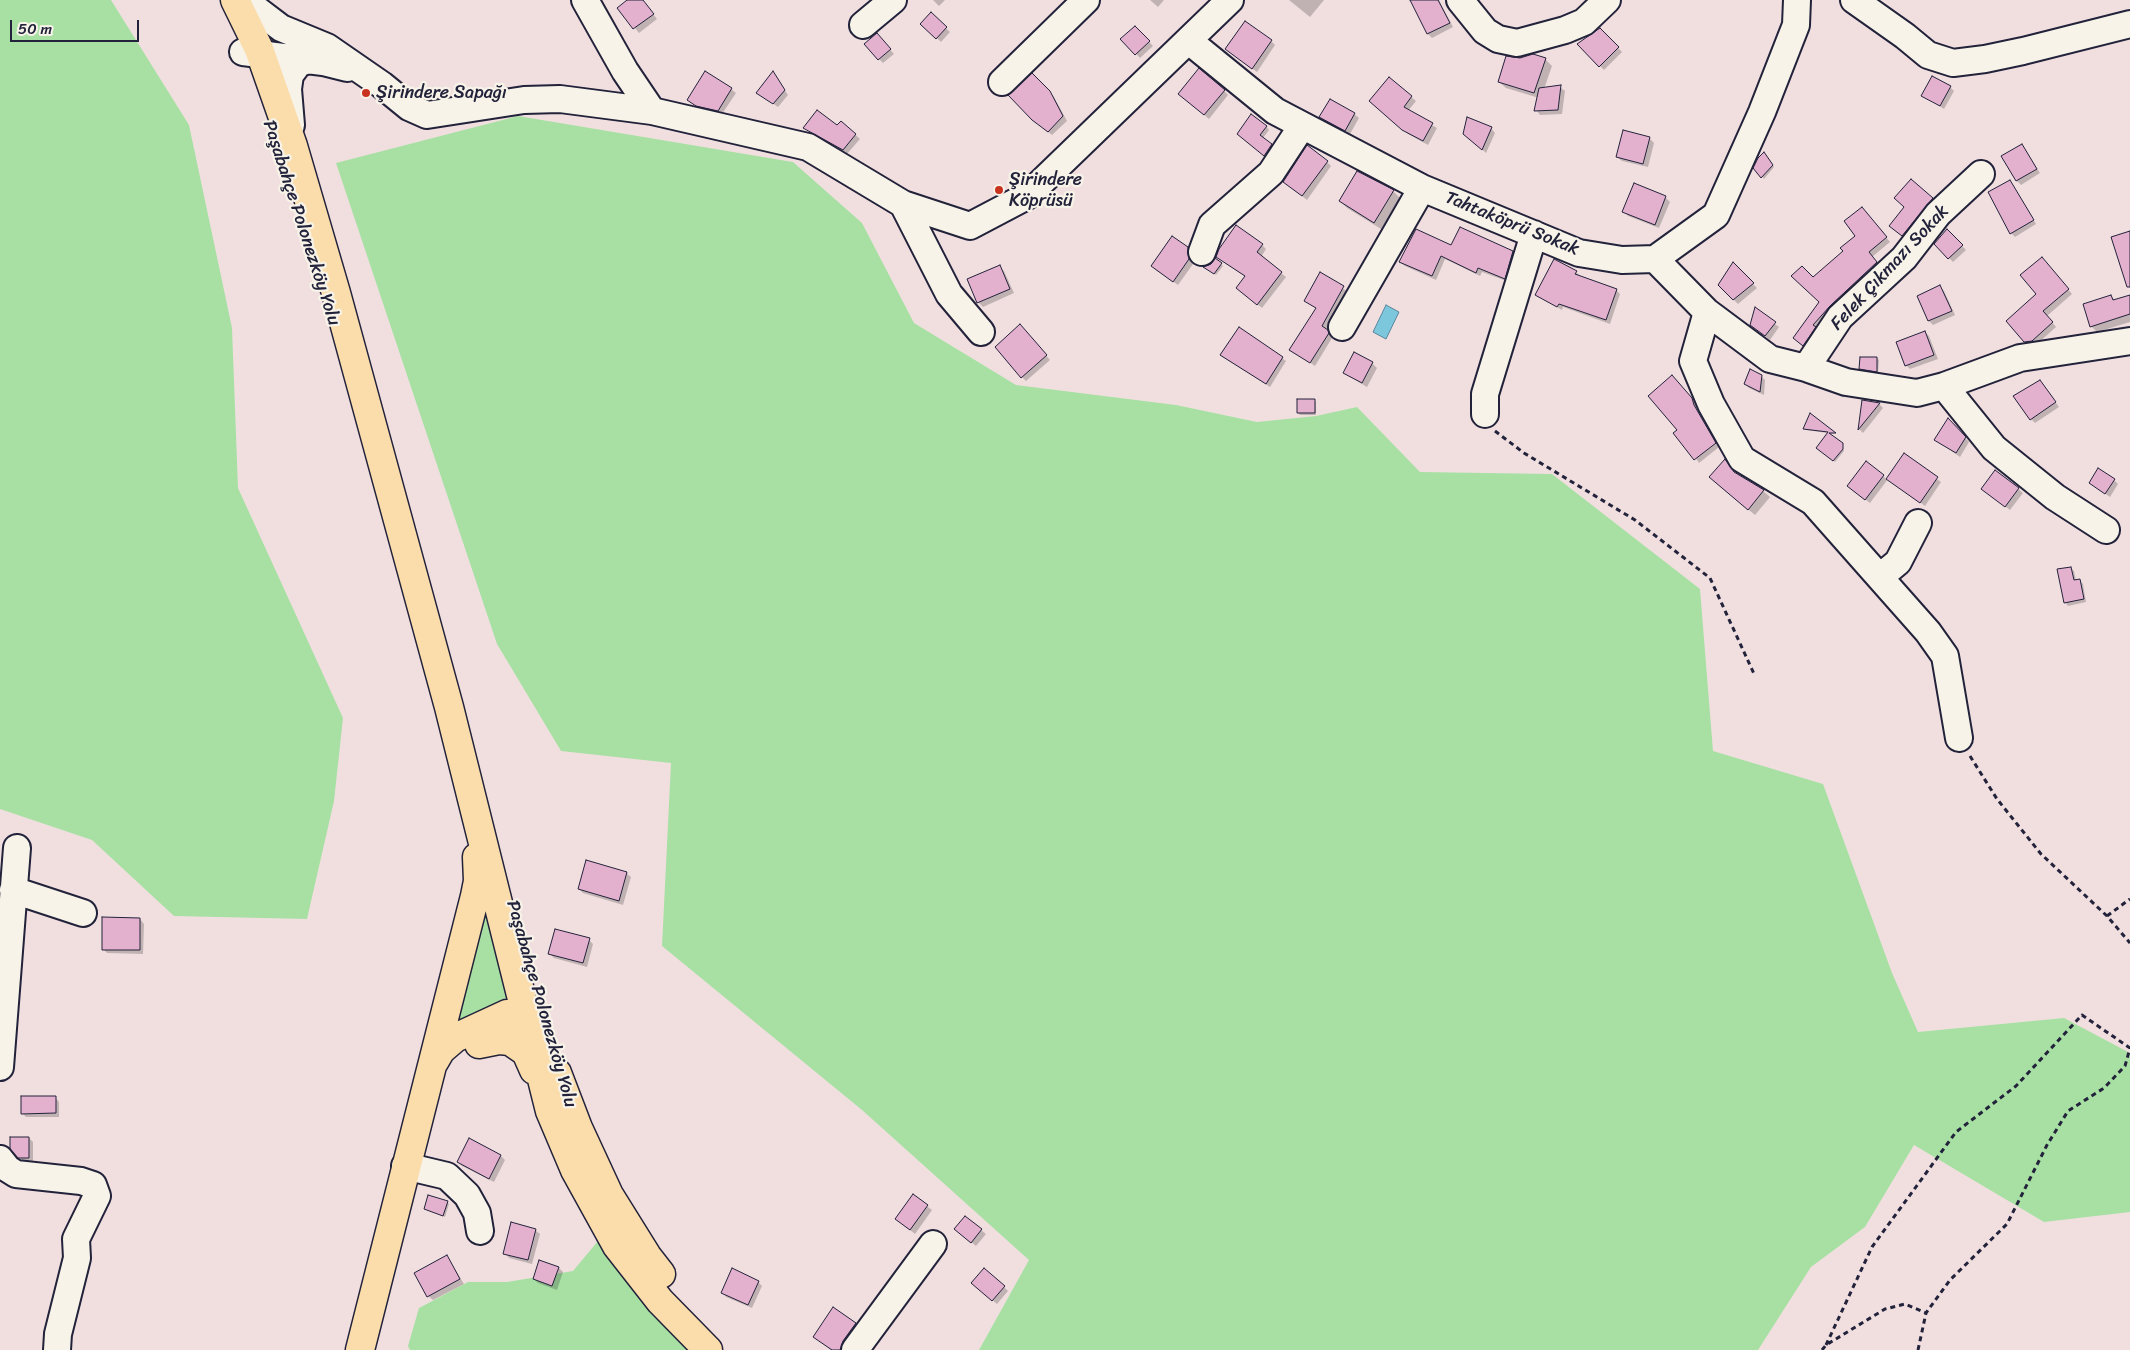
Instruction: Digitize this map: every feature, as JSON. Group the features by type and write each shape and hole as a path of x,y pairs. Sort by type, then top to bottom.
{"main road":[{"name":"Paşabahçe Polonezköy Yolu","path":"215,0 254,50 280,149 322,292 378,450"},
{"name":"Paşabahçe Polonezköy Yolu","path":"236,0 293,146 450,707 472,796 531,1009 551,1046 558,1075 578,1128 609,1194 647,1256 676,1294 730,1350"},
{"name":"Paşabahçe Polonezköy Yolu","path":"450,707 503,868 550,1111 579,1179 617,1246 660,1301 708,1350"},
{"path":"360,1350 425,1087 475,896 477,862 472,796"},
{"path":"425,1087 440,1050 455,1038 507,1014 531,1009"},
{"path":"425,1087 433,1074 441,1066 531,1009"},
{"path":"478,1044 499,1040 510,1041 526,1052 550,1111"}],"street":[{"path":"244,0 281,28 327,47 409,107 427,115 524,100 560,100 652,111 808,147 903,204 970,226 1027,196 1188,41 1219,3"},
{"path":"274,0 281,28"},
{"path":"585,0 625,72 652,111"},
{"path":"863,25 893,0"},
{"path":"1002,82 1086,0"},
{"path":"1460,0 1484,31 1498,39 1517,43 1564,30 1584,22 1607,0"},
{"path":"1797,0 1796,25 1762,112 1716,215 1655,258 1707,312 1770,359 1806,368 1846,382 1917,393 1944,386 2020,358 2130,341"},
{"path":"1854,0 1928,55 1953,63 2023,51 2130,24"},
{"path":"254,50 281,28"},
{"name":"Tahtaköprü Sokak","path":"1188,41 1275,111 1422,188 1579,253 1622,260 1655,258"},
{"path":"254,50 306,61 324,62 365,73"},
{"path":"293,146 288,89 290,75 298,64 306,61"},
{"path":"1202,252 1212,225 1271,173 1302,126"},
{"name":"Felek Çıkmazı Sokak","path":"1806,368 1840,317 1904,258 1938,214 1981,174"},
{"path":"1342,327 1422,188"},
{"path":"903,204 949,294 981,332"},
{"path":"1485,414 1485,394 1534,234"},
{"path":"1707,312 1693,361 1711,404 1742,459 1813,502 1928,632 1944,656 1959,738"},
{"path":"1944,386 1994,448 2055,497 2106,530"},
{"path":"1880,577 1898,562 1918,523"},
{"path":"0,1067 13,890 11,855"},
{"path":"13,890 83,914"},
{"path":"0,1159 8,1170 16,1174 81,1181 93,1185 97,1196 76,1239 77,1258 58,1334 57,1350"},
{"path":"405,1166 447,1176 467,1195 477,1213 480,1231"},
{"path":"855,1350 933,1244"}],"path":[{"path":"1485,414 1491,427 1524,454 1635,520 1710,578 1755,676"},
{"path":"1959,738 1998,799 2041,854 2107,916 2130,943"},
{"path":"2107,916 2130,899"},
{"path":"1822,1350 1872,1248 1956,1132 2016,1086 2082,1015 2130,1048 2126,1066 2104,1088 2068,1111 2047,1145 2007,1224 1950,1280 1926,1313 1918,1350"},
{"path":"1826,1345 1885,1309 1905,1304 1926,1313"}],"green space":[{"path":"0,0 111,0 189,125 232,328 238,488 343,718 334,801 307,919 174,916 92,840 0,809"},
{"path":"518,116 793,162 862,223 914,323 1016,385 1176,405 1257,422 1316,416 1357,407 1420,472 1552,474 1700,589 1713,751 1823,784 1892,973 1918,1032 2064,1018 2130,1053 2130,1212 2044,1222 1914,1145 1865,1227 1811,1267 1758,1350 979,1350 1029,1260 862,1110 662,946 671,763 561,751 497,644 336,163"},
{"path":"485,901 509,1004 455,1030"},
{"path":"608,1229 703,1350 410,1350 408,1346 419,1308 468,1282 507,1282 573,1271"}],"water":[{"path":"1386,305 1399,312 1386,339 1373,332"}],"building":[{"path":"627,0 643,0 654,14 633,29 617,8"},
{"path":"1410,0 1438,0 1450,23 1427,34"},
{"path":"931,12 947,27 936,39 920,24"},
{"path":"1245,21 1272,40 1252,69 1225,49"},
{"path":"1135,26 1150,41 1135,55 1120,39"},
{"path":"1600,28 1619,47 1599,67 1577,44"},
{"path":"877,33 891,49 878,60 864,44"},
{"path":"1533,54 1546,58 1534,93 1498,82 1506,56 1520,58"},
{"path":"1199,68 1225,90 1204,115 1178,94"},
{"path":"705,71 732,88 718,111 696,106 687,100"},
{"path":"773,71 785,90 773,104 756,93"},
{"path":"1032,73 1050,91 1063,116 1048,132 1032,120 1008,95"},
{"path":"1932,76 1951,86 1940,106 1921,96"},
{"path":"1389,77 1412,96 1404,107 1433,123 1423,141 1402,130 1369,101"},
{"path":"1561,85 1558,110 1534,111 1539,88"},
{"path":"1330,99 1355,113 1345,131 1319,117"},
{"path":"817,110 837,125 841,121 856,134 843,150 803,128"},
{"path":"1251,114 1267,126 1260,135 1272,144 1264,156 1237,134"},
{"path":"1467,117 1492,127 1482,150 1463,134"},
{"path":"1623,130 1650,137 1643,164 1616,157"},
{"path":"2022,144 2037,169 2016,181 2001,156"},
{"path":"1307,145 1328,161 1302,196 1283,182"},
{"path":"1764,152 1773,165 1761,178 1753,168 1758,158"},
{"path":"1357,171 1394,190 1374,223 1339,201"},
{"path":"1911,179 1933,198 1902,236 1889,226 1904,207 1894,198"},
{"path":"2010,180 2034,220 2010,234 1988,192"},
{"path":"1634,183 1666,196 1655,225 1622,212"},
{"path":"1862,207 1887,237 1869,252 1877,262 1830,306 1813,325 1816,327 1803,346 1793,338 1819,302 1791,276 1802,266 1813,277 1843,251 1840,248 1855,236 1844,221"},
{"path":"1236,225 1263,244 1257,252 1282,272 1257,305 1236,288 1245,276 1216,257 1219,249"},
{"path":"1460,227 1513,251 1505,279 1478,268 1476,273 1441,256 1432,276 1399,262 1416,229 1451,245"},
{"path":"1947,229 1963,245 1948,259 1934,244"},
{"path":"2130,231 2130,287 2127,287 2111,237"},
{"path":"1172,236 1188,247 1189,259 1173,282 1151,266"},
{"path":"2042,257 2069,289 2043,311 2053,322 2032,341 2024,342 2006,321 2036,294 2020,275"},
{"path":"1215,258 1222,263 1214,274 1203,267 1211,264"},
{"path":"1554,259 1577,271 1575,274 1617,289 1606,320 1559,304 1557,307 1535,295"},
{"path":"1733,262 1754,283 1733,300 1718,285"},
{"path":"1000,265 1010,289 977,303 967,279"},
{"path":"1320,272 1344,286 1322,326 1329,333 1310,363 1289,350 1316,308 1304,301"},
{"path":"1940,285 1952,311 1928,321 1917,296"},
{"path":"2111,295 2113,300 2130,295 2130,314 2090,327 2083,304"},
{"path":"1755,307 1776,322 1765,336 1750,325"},
{"path":"1020,324 1047,355 1021,378 995,347"},
{"path":"1239,327 1283,357 1266,384 1220,355"},
{"path":"1925,331 1934,355 1905,366 1896,342"},
{"path":"1354,352 1373,362 1362,383 1343,373"},
{"path":"1860,357 1877,357 1877,372 1859,369"},
{"path":"1750,369 1762,375 1760,392 1744,384"},
{"path":"1672,375 1692,398 1694,405 1716,443 1694,460 1673,433 1677,430 1648,396"},
{"path":"2040,380 2056,402 2030,420 2013,396"},
{"path":"1297,399 1315,399 1315,413 1297,413"},
{"path":"1862,400 1880,403 1858,430"},
{"path":"1810,413 1836,433 1829,433 1843,443 1843,449 1833,461 1816,448 1828,432 1803,429"},
{"path":"1948,418 1966,437 1956,453 1934,440"},
{"path":"1904,453 1938,477 1920,503 1886,479"},
{"path":"1725,459 1734,472 1764,490 1748,510 1709,477"},
{"path":"1866,461 1884,475 1865,500 1847,486"},
{"path":"2098,468 2115,479 2105,494 2089,483"},
{"path":"1995,470 2019,488 2005,507 1981,489"},
{"path":"2071,567 2074,580 2080,579 2084,599 2064,603 2057,569"},
{"path":"586,860 627,872 619,901 578,889"},
{"path":"102,917 140,918 140,950 102,950"},
{"path":"555,929 590,938 583,963 548,954"},
{"path":"21,1096 56,1096 56,1113 21,1114"},
{"path":"10,1137 29,1137 29,1158 18,1158 10,1149"},
{"path":"469,1138 501,1155 489,1179 457,1162"},
{"path":"913,1194 928,1205 910,1230 895,1219"},
{"path":"428,1195 448,1201 443,1216 424,1209"},
{"path":"965,1216 982,1229 971,1243 954,1229"},
{"path":"511,1222 536,1229 528,1260 503,1254"},
{"path":"447,1255 460,1279 427,1297 414,1273"},
{"path":"539,1260 559,1267 552,1286 533,1279"},
{"path":"732,1268 759,1281 748,1305 721,1293"},
{"path":"984,1268 1005,1286 992,1301 971,1283"},
{"path":"833,1307 856,1323 843,1341 840,1350 832,1350 813,1337"}],"place":[{"name":"Şirindere Sapağı","path":"366,93"},
{"name":"Şirindere Köprüsü","path":"999,190"}]}
